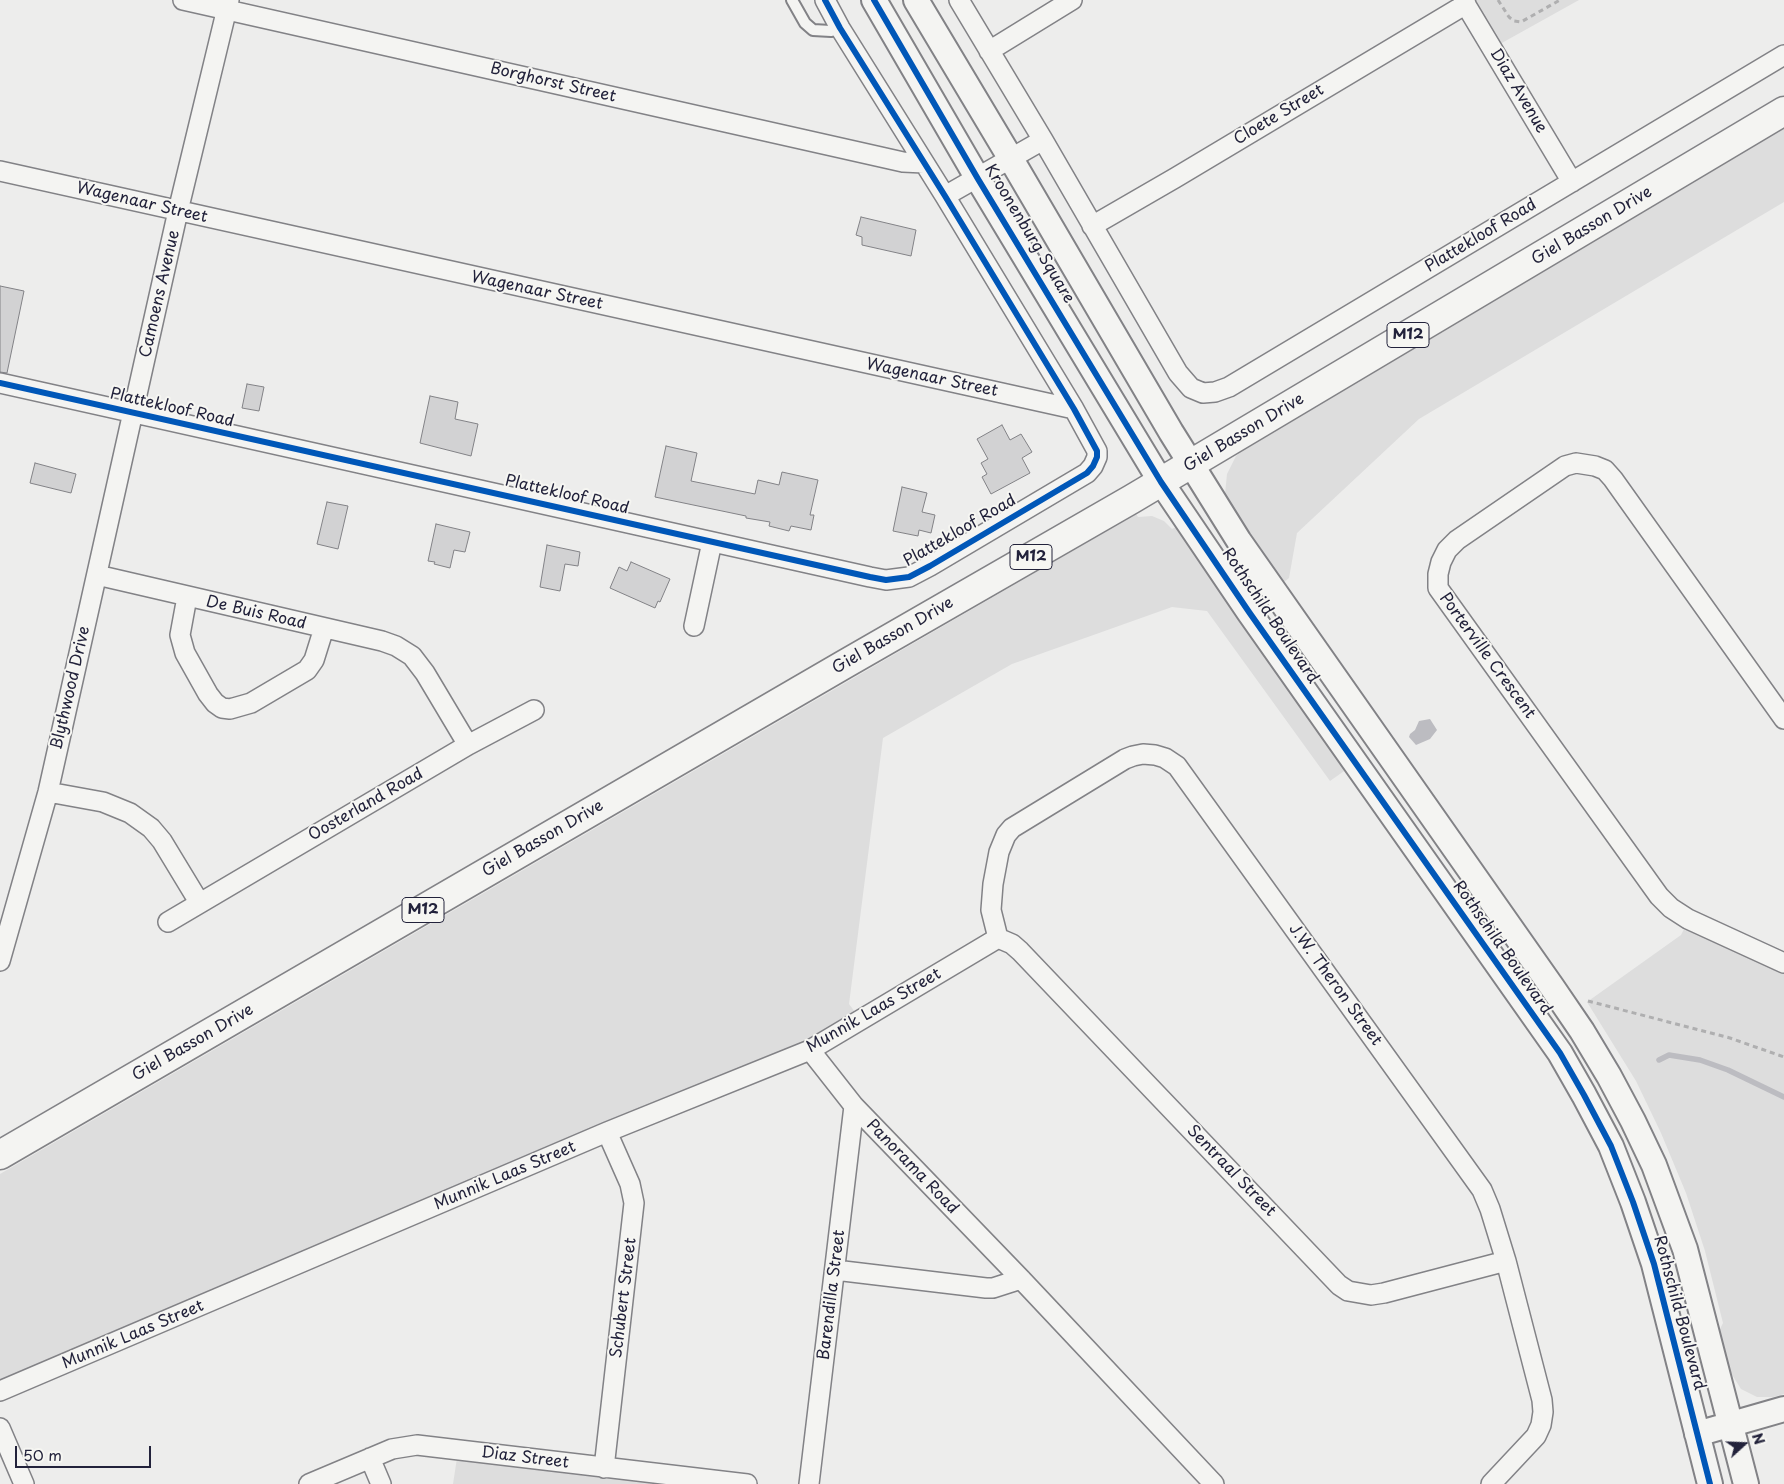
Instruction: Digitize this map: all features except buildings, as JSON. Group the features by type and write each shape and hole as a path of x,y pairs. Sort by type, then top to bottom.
{"main road":[{"name":"Giel Basson Drive","path":"0,1156 1162,482 1784,111"}],"street":[{"name":"Borghorst Street","path":"183,0 228,5 903,162 924,163"},
{"path":"825,0 840,28 945,196 1074,410"},
{"name":"Kroonenburg Square","path":"874,0 978,178 1162,482"},
{"name":"Kroonenburg Square","path":"916,0 1191,464"},
{"path":"960,0 1092,226"},
{"path":"990,50 1072,0"},
{"name":"Diaz Avenue","path":"1465,2 1572,182"},
{"name":"Cloete Street","path":"1092,226 1175,178 1465,2"},
{"name":"Camoens Avenue","path":"133,413 178,212 228,5"},
{"name":"Plattekloof Road","path":"1092,226 1178,373 1191,388 1202,393 1215,392 1229,387 1784,55"},
{"path":"945,196 1043,140"},
{"name":"Wagenaar Street","path":"0,172 1074,410"},
{"name":"Plattekloof Road","path":"0,383 886,580 899,580 909,577 930,566 1087,472 1093,466 1097,457 1095,446 1074,410"},
{"name":"Blythwood Drive","path":"0,961 48,792 133,413"},
{"name":"Porterville Crescent","path":"1784,719 1605,470 1595,466 1576,463 1566,466 1457,540 1447,550 1441,562 1438,574 1438,588 1659,896 1671,908 1688,919 1784,963"},
{"name":"Rothschild Boulevard","path":"1191,464 1239,541 1552,987 1582,1031 1609,1076 1654,1165 1685,1249 1746,1484"},
{"name":"Rothschild Boulevard","path":"1162,482 1249,612 1560,1053 1584,1095 1611,1146 1654,1264 1710,1484"},
{"path":"694,626 712,542"},
{"name":"De Buis Road","path":"97,575 382,641 396,646 412,656 468,745"},
{"name":"De Buis Road","path":"187,597 180,636 185,653 208,694 215,704 222,708 230,709 251,703 307,670 314,660 324,628"},
{"name":"Oosterland Road","path":"168,922 468,745 534,710"},
{"name":"J.W. Theron Street","path":"998,938 991,910 993,884 999,852 1006,835 1012,828 1125,759 1143,754 1155,755 1165,758 1177,766 1482,1190 1506,1261 1542,1400 1543,1412 1541,1425 1536,1436 1491,1484"},
{"path":"48,792 103,802 130,813 151,828 162,841 199,902"},
{"name":"Munnik Laas Street","path":"0,1391 607,1132 810,1050 998,938"},
{"name":"Sentraal Street","path":"998,938 1012,944 1020,951 1339,1285 1348,1291 1370,1295 1384,1293 1506,1261"},
{"name":"Panorama Road","path":"810,1050 854,1106 1021,1279 1214,1484"},
{"name":"Barendilla Street","path":"809,1484 854,1106"},
{"name":"Schubert Street","path":"604,1468 634,1203 630,1184 607,1132"},
{"path":"835,1270 986,1288 994,1288 1021,1279"},
{"path":"1697,1434 1784,1409"},
{"path":"0,1428 24,1484"},
{"name":"Diaz Street","path":"309,1484 392,1450 417,1445 747,1484"},
{"path":"370,1458 381,1484"}],"lane":[{"path":"792,0 806,23 813,30 831,31 840,28"}],"path":[{"path":"1498,0 1509,17 1514,21 1521,22 1560,0"},
{"path":"1586,1001 1730,1038 1784,1057"}],"shaded area":[{"path":"1474,0 1579,0 1500,44"},
{"path":"1784,127 1784,202 1419,419 1297,533 1289,578 1279,586 1227,504 1225,494 1227,474 1236,456 1244,449"},
{"path":"1136,514 1138,517 1152,516 1164,521 1172,529 1176,527 1347,769 1330,781 1207,611 1172,607 1012,664 883,738 849,1004 855,1012 798,1045 0,1382 0,1174"},
{"path":"1430,719 1437,730 1430,739 1416,745 1409,737 1410,734 1415,730 1419,721"},
{"path":"1685,927 1784,972 1784,1394 1773,1397 1757,1397 1741,1389 1731,1373 1719,1331 1723,1323 1705,1251 1686,1193 1661,1133 1636,1081 1587,1002 1681,935"},
{"path":"457,1458 675,1484 453,1484"}],"waterway":[{"path":"1659,1060 1669,1055 1700,1060 1728,1070 1784,1097"}],"cycle path":[{"path":"0,383 870,577 886,580 909,577 1087,473 1093,466 1097,457 1097,451 1074,409 945,196 840,28 825,0"},
{"path":"874,0 978,179 1161,482 1249,612 1560,1053 1584,1095 1611,1146 1654,1264 1710,1484"}]}
